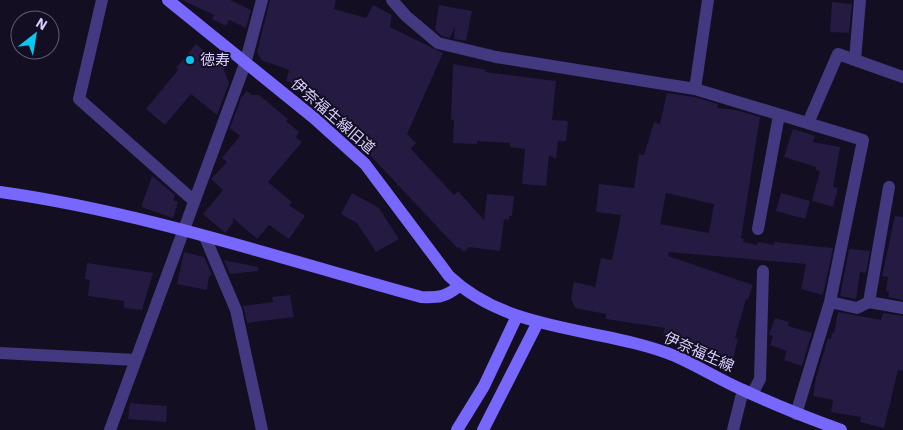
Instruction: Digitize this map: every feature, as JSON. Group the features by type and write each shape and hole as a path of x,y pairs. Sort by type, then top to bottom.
{"street":[{"path":"102,0 79,99 193,200"},
{"name":"伊奈福生線旧道","path":"168,0 314,118 365,164 433,257 459,286 503,311"},
{"path":"110,430 193,200 245,64 262,0"},
{"path":"392,0 406,16 438,43 496,57 695,89 864,140 830,302 796,414"},
{"path":"695,89 708,0"},
{"path":"855,60 860,0"},
{"path":"808,123 838,54 903,77"},
{"path":"758,229 779,115"},
{"path":"869,302 889,188"},
{"path":"0,192 47,198 182,231 421,297 438,298 449,294 459,286"},
{"path":"205,237 236,310 262,430"},
{"path":"733,430 747,392 760,379 763,271"},
{"path":"830,302 857,308 869,302 903,308"},
{"name":"伊奈福生線","path":"503,311 538,322 644,346 675,356 796,414 841,430"},
{"path":"457,430 484,386 517,316"},
{"path":"483,430 538,322"},
{"path":"0,353 136,360"}],"building":[{"path":"182,0 230,0 251,10 246,28 229,20 226,26 212,19 214,15"},
{"path":"270,0 336,0 334,9 366,18 373,5 392,15 390,27 443,53 407,134 416,143 411,149 454,195 458,191 484,220 487,194 514,196 512,216 509,216 509,220 504,219 500,251 469,247 464,252 459,247 457,248 340,123 317,95 312,94 313,89 286,81 289,70 261,60 257,52"},
{"path":"832,2 852,4 849,33 830,32"},
{"path":"439,5 472,11 466,41 454,39 455,26 450,38 442,36 435,30"},
{"path":"196,44 222,65 229,83 217,115 191,94 165,125 146,109 178,70 176,68"},
{"path":"453,64 486,70 485,72 556,81 552,120 568,121 566,141 558,141 556,159 549,155 546,186 522,184 525,149 510,147 510,143 477,141 477,144 453,143 454,120 451,120"},
{"path":"247,91 252,95 259,95 288,119 286,121 299,132 296,137 302,142 268,182 292,202 289,205 305,216 289,239 269,225 257,239 233,218 233,223 225,233 203,214 223,190 211,179 227,162 222,158 240,136 230,128 241,98"},
{"path":"667,93 694,97 718,104 717,108 736,110 760,117 741,238 744,239 743,242 757,245 758,242 774,245 774,242 833,248 823,295 801,289 806,264 669,252 668,256 753,285 748,299 746,299 735,338 738,339 732,363 718,360 719,355 700,350 663,335 665,328 606,319 606,314 575,308 571,299 574,282 595,287 601,258 612,260 621,215 596,212 599,184 634,188 639,154 644,155 654,122 660,124","holes":["666,193 714,204 709,233 660,224"]},
{"path":"793,129 815,136 813,142 840,147 833,187 838,188 833,207 812,201 820,171 816,170 816,167 784,157"},
{"path":"152,176 175,195 173,200 178,202 173,218 141,207"},
{"path":"352,193 379,208 399,239 376,252 357,223 341,214"},
{"path":"781,193 810,201 805,219 776,211"},
{"path":"895,216 903,217 903,300 888,297 889,292 886,291 888,277 882,276"},
{"path":"849,249 870,251 866,273 860,272 856,299 840,296"},
{"path":"184,252 204,257 212,275 209,276 207,290 177,284"},
{"path":"224,260 258,267 258,271 230,274"},
{"path":"87,263 153,273 142,310 124,308 124,301 88,296 90,280 85,279"},
{"path":"290,295 294,317 247,323 243,306 273,302 272,297"},
{"path":"838,312 881,320 883,313 903,316 903,371 898,370 884,428 860,422 861,417 831,412 833,400 813,396 816,378 828,338 831,339 832,333 834,333"},
{"path":"775,318 789,322 788,326 812,333 802,366 784,360 787,351 770,345 773,336 769,335"},
{"path":"130,403 167,406 166,422 128,419"}],"place":[{"name":"徳寿","path":"190,60"}]}
